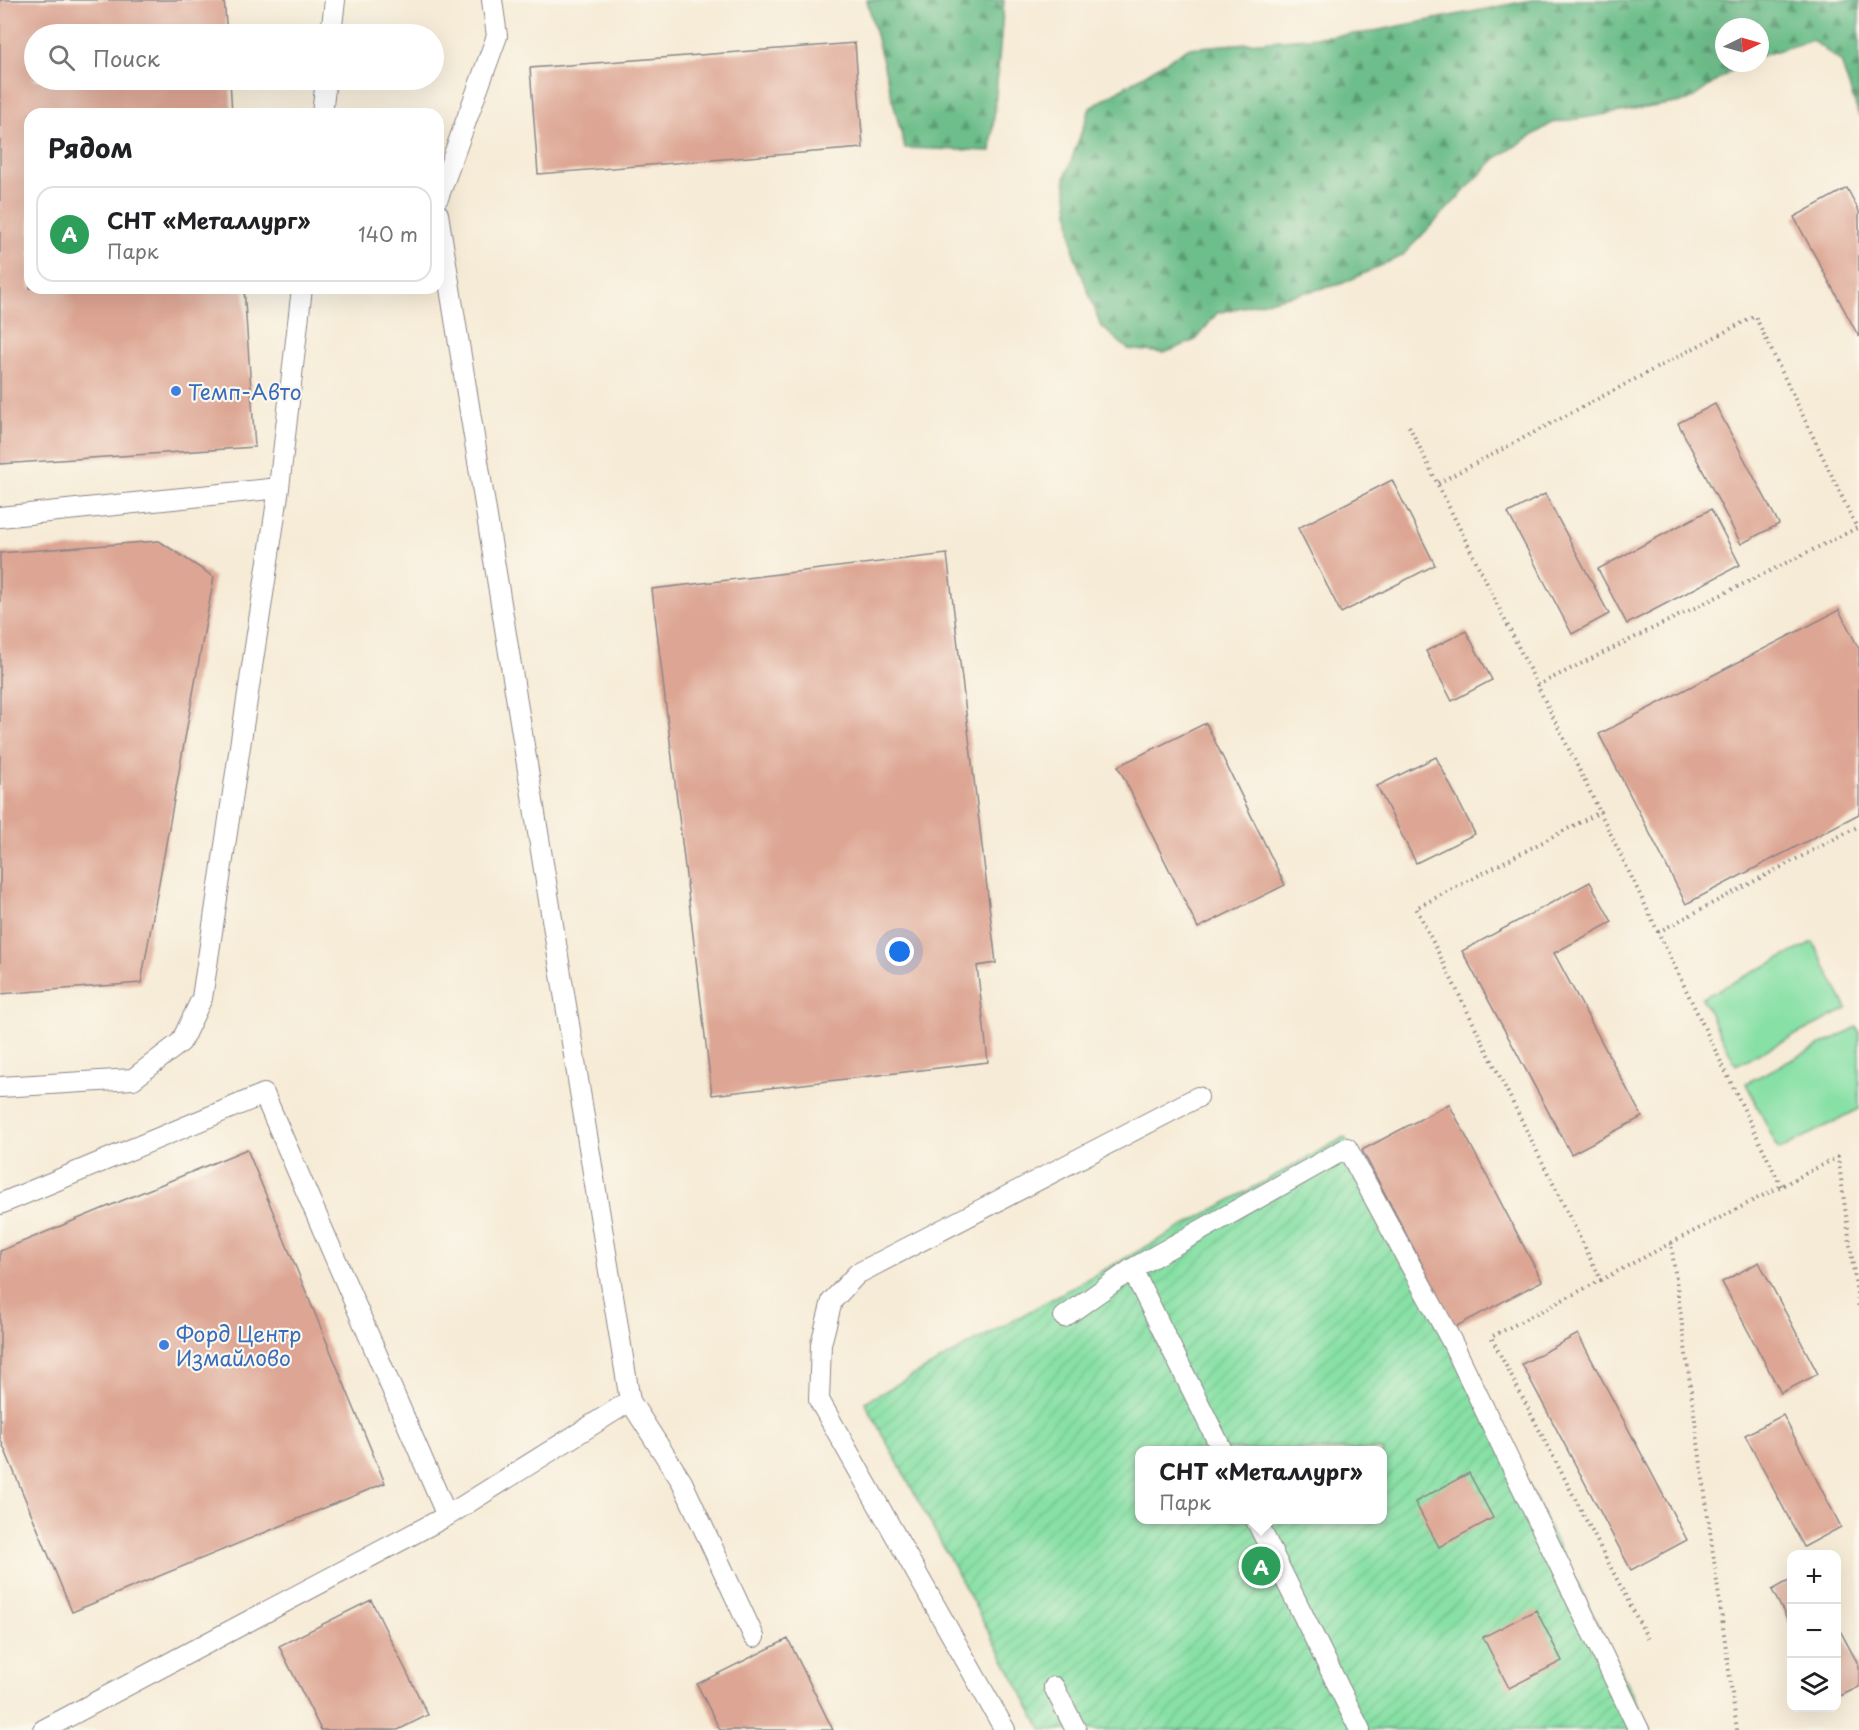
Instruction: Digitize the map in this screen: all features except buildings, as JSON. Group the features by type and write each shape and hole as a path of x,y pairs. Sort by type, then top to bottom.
{"lane":[{"path":"332,24 335,0"},
{"path":"444,182 497,36 492,0"},
{"path":"323,108 325,90"},
{"path":"444,251 630,1401 682,1482 754,1637"},
{"path":"0,1087 133,1079 181,1042 202,998 279,488 301,294"},
{"path":"0,517 279,488"},
{"path":"0,1204 264,1094 447,1516"},
{"path":"1005,1730 819,1400 821,1344 832,1301 857,1274 1198,1097"},
{"path":"1064,1317 1132,1269 1347,1148 1452,1342 1639,1730"},
{"path":"1132,1269 1220,1446"},
{"path":"44,1730 447,1516 630,1401"},
{"path":"1258,1524 1360,1730"},
{"path":"1054,1687 1076,1730"}],"path":[{"path":"1438,483 1755,316 1857,528 1538,685"},
{"path":"1409,426 1538,685 1781,1186"},
{"path":"1600,812 1416,908 1601,1280"},
{"path":"1658,932 1859,826"},
{"path":"1648,1641 1491,1337 1838,1156 1859,1309"},
{"path":"1671,1243 1737,1730"}],"green space":[{"path":"867,0 1004,0 991,151 905,148"},
{"path":"1532,0 1859,0 1859,116 1841,62 1812,40 1769,53 1769,18 1715,18 1715,72 1729,72 1688,101 1552,123 1495,159 1402,256 1341,284 1217,313 1196,340 1164,353 1128,349 1101,326 1074,254 1065,178 1090,108 1188,48 1364,33"},
{"path":"1813,942 1847,1009 1736,1065 1702,998"},
{"path":"1857,1027 1859,1032 1859,1109 1779,1150 1746,1083"},
{"path":"1345,1137 1453,1334 1650,1730 1042,1730 865,1402"}],"place":[{"name":"Темп-Авто","path":"176,391"},
{"name":"Форд Центр Измайлово","path":"164,1345"},
{"name":"СНТ «Металлург»","path":"1261,1566"}]}
